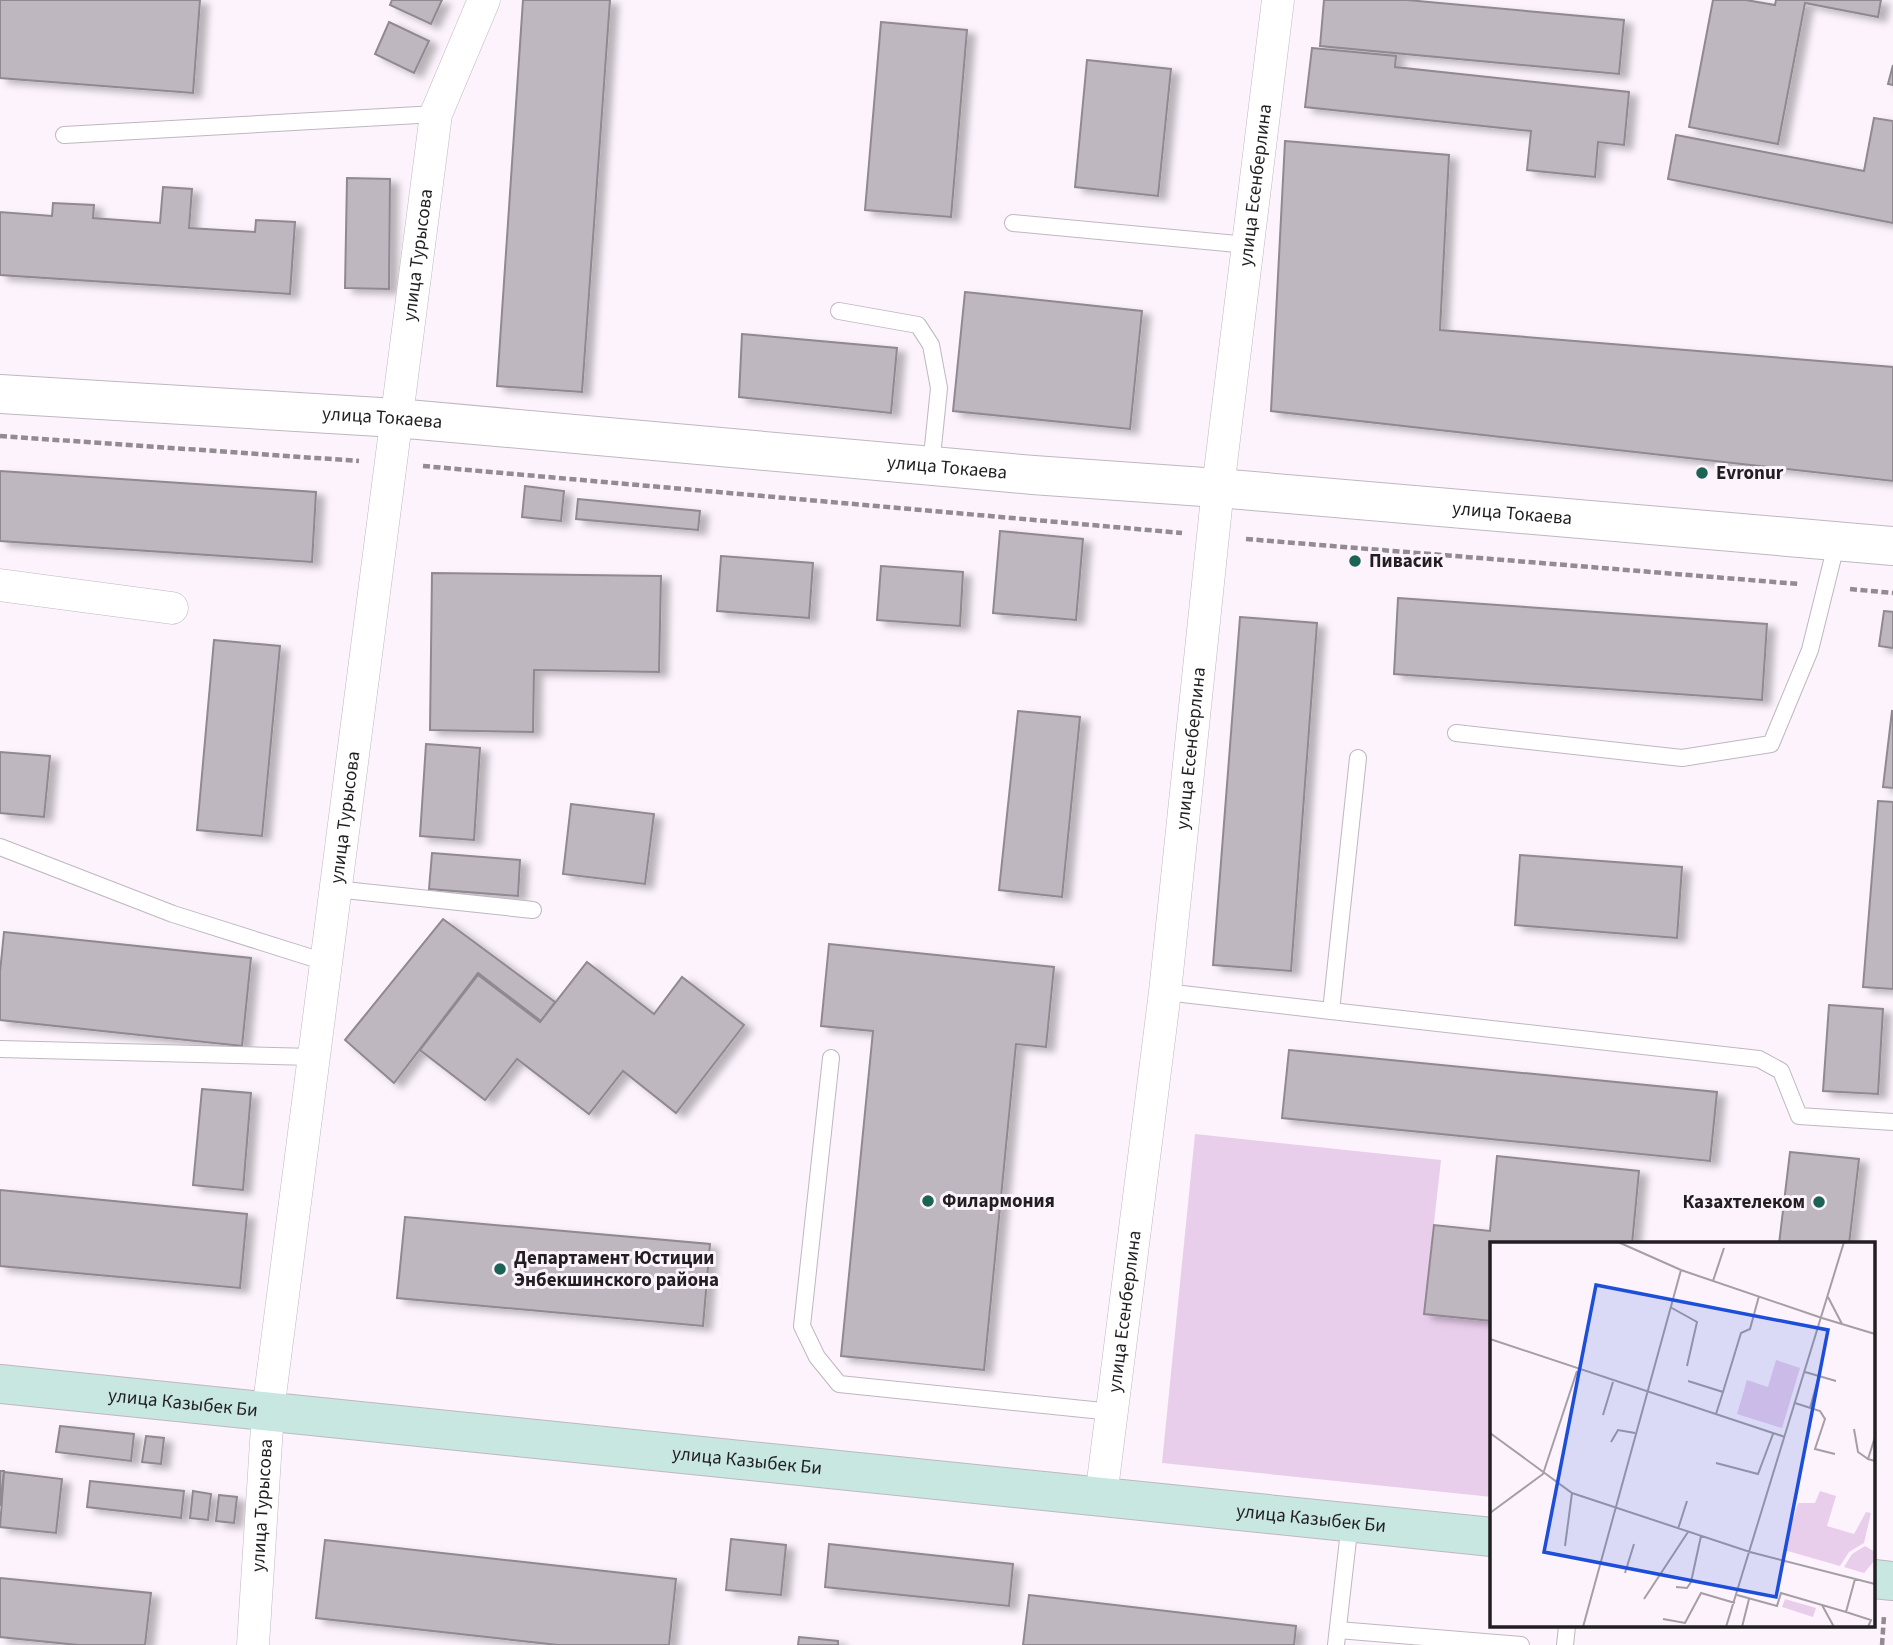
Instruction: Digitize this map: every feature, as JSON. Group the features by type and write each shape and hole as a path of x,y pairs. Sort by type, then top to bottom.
{"main road":[{"name":"улица Казыбек Би","path":"0,1384 1490,1537"}],"street":[{"name":"улица Турысова","path":"253,1645 268,1411 436,114 484,0"},
{"name":"улица Есенберлина","path":"1101,1497 1165,992 1218,488 1278,0"},
{"name":"улица Токаева","path":"0,394 396,418 931,466 1893,546"},
{"path":"0,585 172,608"}],"lane":[{"path":"64,135 436,114"},
{"path":"1013,223 1248,245"},
{"path":"839,311 918,325 931,345 939,388 931,466"},
{"path":"1456,733 1682,758 1771,744 1810,650 1837,541"},
{"path":"1331,1011 1358,758"},
{"path":"0,847 173,914 325,962"},
{"path":"335,888 533,910"},
{"path":"1165,992 1759,1059 1781,1071 1799,1116 1893,1122"},
{"path":"0,1048 313,1057"},
{"path":"831,1058 802,1326 817,1357 839,1384 1112,1412"},
{"path":"1350,1522 1337,1637 1521,1645"}],"path":[{"path":"0,436 389,463 1893,593"},
{"path":"1882,1645 1884,1589"}],"shaded area":[{"path":"1195,1134 1441,1160 1424,1313 1490,1321 1490,1497 1162,1463"}],"building":[{"path":"0,0 200,0 193,93 0,78"},
{"path":"392,0 442,0 431,24 390,5"},
{"path":"523,0 610,0 582,392 497,386"},
{"path":"1324,0 1407,0 1624,20 1619,74 1320,46"},
{"path":"1713,0 1746,0 1775,5 1776,0 1881,0 1878,17 1805,3 1778,144 1689,127"},
{"path":"389,22 429,41 414,73 375,54"},
{"path":"881,22 967,30 951,217 865,210"},
{"path":"1312,48 1396,56 1395,67 1629,92 1624,145 1598,142 1595,177 1527,170 1531,131 1305,107"},
{"path":"1087,60 1171,69 1158,196 1075,187"},
{"path":"1893,65 1893,85 1888,84"},
{"path":"1874,118 1893,121 1893,223 1668,179 1676,135 1864,171"},
{"path":"1285,141 1449,155 1440,330 1893,367 1893,481 1271,411"},
{"path":"347,178 390,179 389,289 345,288"},
{"path":"163,187 192,189 189,228 255,232 256,220 295,222 290,294 0,275 0,212 52,216 53,203 94,205 93,218 160,223"},
{"path":"965,292 1142,311 1130,429 953,411"},
{"path":"742,334 897,348 891,413 739,397"},
{"path":"0,471 316,492 312,562 0,541"},
{"path":"525,486 564,491 561,521 522,517"},
{"path":"578,499 700,511 698,530 576,519"},
{"path":"1000,531 1083,539 1076,620 993,613"},
{"path":"721,556 813,563 809,618 717,611"},
{"path":"881,566 963,572 960,626 877,620"},
{"path":"432,573 661,576 659,672 534,670 533,732 430,730"},
{"path":"1398,598 1767,624 1762,700 1394,674"},
{"path":"1884,611 1893,612 1893,648 1879,646"},
{"path":"1240,617 1317,623 1291,971 1213,965"},
{"path":"214,640 280,646 262,836 197,830"},
{"path":"1018,711 1080,717 1062,897 999,890"},
{"path":"1893,711 1893,788 1883,787"},
{"path":"426,744 480,748 474,840 420,836"},
{"path":"0,752 50,756 44,817 0,813"},
{"path":"1878,801 1893,802 1893,989 1863,987"},
{"path":"571,804 654,814 645,884 563,874"},
{"path":"432,853 520,860 518,896 429,889"},
{"path":"1520,855 1682,867 1677,938 1515,925"},
{"path":"443,919 555,1002 541,1021 478,973 394,1083 345,1040"},
{"path":"4,932 251,958 242,1046 0,1020 0,972"},
{"name":"Филармония","path":"829,944 1054,967 1046,1047 1016,1044 984,1370 841,1356 873,1031 821,1026"},
{"path":"587,962 654,1014 682,977 744,1025 676,1113 623,1071 589,1114 517,1059 485,1100 420,1050 478,975 540,1022"},
{"path":"1829,1005 1883,1009 1878,1094 1823,1091"},
{"path":"1289,1050 1717,1092 1710,1161 1282,1118"},
{"path":"202,1089 251,1093 243,1190 193,1185"},
{"name":"Казахтелеком","path":"1790,1152 1859,1159 1849,1242 1779,1242"},
{"path":"1497,1156 1639,1171 1632,1242 1490,1242 1490,1321 1424,1314 1434,1225 1490,1231"},
{"path":"0,1190 247,1214 240,1288 0,1266"},
{"path":"405,1217 710,1244 703,1326 397,1298"},
{"path":"60,1426 134,1434 131,1461 56,1452"},
{"path":"146,1436 164,1438 161,1464 142,1462"},
{"path":"0,1471 4,1471 0,1506"},
{"path":"4,1472 62,1479 56,1533 0,1527"},
{"path":"90,1481 184,1491 181,1518 87,1507"},
{"path":"193,1491 211,1494 208,1520 190,1518"},
{"path":"219,1495 237,1497 234,1523 216,1521"},
{"path":"731,1539 786,1545 781,1595 726,1590"},
{"path":"325,1540 676,1579 669,1645 558,1645 316,1618"},
{"path":"829,1544 1013,1564 1009,1606 825,1587"},
{"path":"0,1578 151,1593 145,1645 78,1645 0,1637"},
{"path":"1029,1595 1296,1626 1294,1645 1023,1645"},
{"path":"799,1637 838,1641 838,1645 798,1645"}],"place":[{"name":"Evronur","path":"1702,473"},
{"name":"Пивасик","path":"1355,561"},
{"name":"Филармония","path":"928,1201"},
{"name":"Казахтелеком","path":"1819,1202"},
{"name":"Департамент Юстиции Энбекшинского района","path":"500,1269"}]}
